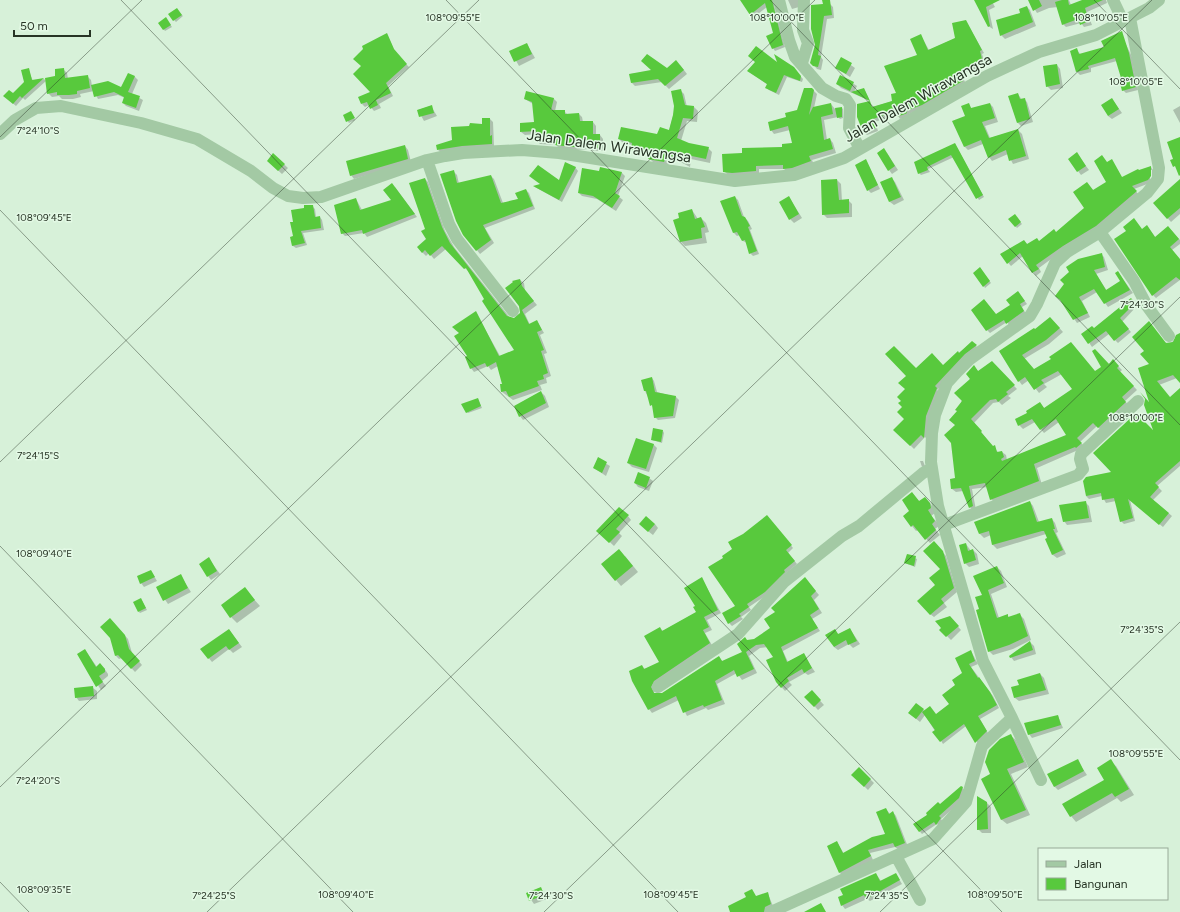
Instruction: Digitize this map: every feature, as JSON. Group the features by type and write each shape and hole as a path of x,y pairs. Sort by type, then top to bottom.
{"street":[{"path":"779,0 795,57 802,63 822,88 836,96 846,99 850,105 849,128 860,149"},
{"path":"802,63 808,43 803,30 804,0"},
{"path":"1041,780 983,661 936,498 931,447 935,415 948,383 970,359 1030,316 1037,304 1055,263 1067,252 1100,232 1147,193 1158,179 1159,168 1126,19 1114,0"},
{"name":"Jalan Dalem Wirawangsa","path":"0,134 15,120 36,108 61,106 141,123 197,139 251,171 273,188 288,196 303,198 321,197 427,160 463,153 539,150 623,162 736,181 794,175 844,158 987,76 1039,52 1096,34 1149,8 1159,0"},
{"path":"427,160 449,224 457,239 512,311"},
{"path":"1100,232 1134,280 1147,306 1169,336"},
{"path":"944,525 1078,475 1083,469 1080,459 1081,454 1138,401"},
{"path":"658,687 738,634 784,582 842,536 859,526 923,473 932,468"},
{"path":"771,912 933,839 966,802 982,746 1012,718"},
{"path":"896,856 920,900"}],"building":[{"path":"740,0 772,0 783,45 772,49 766,36 773,33 765,3 750,15"},
{"path":"822,0 830,0 832,15 824,16 818,55 821,56 818,67 813,66 810,63 815,45 811,29 811,5 823,4"},
{"path":"974,0 1000,0 986,7 990,26 988,27"},
{"path":"1028,0 1039,0 1042,6 1033,11"},
{"path":"1068,0 1069,5 1082,0 1103,0 1085,8 1089,21 1080,25 1078,19 1062,25 1055,2"},
{"path":"1027,6 1033,22 1000,36 996,20 1020,13 1019,9"},
{"path":"177,8 182,15 173,21 168,14"},
{"path":"166,17 171,25 163,30 158,23"},
{"path":"966,20 982,50 980,51 983,63 962,69 964,74 961,75 963,81 922,105 906,111 907,113 896,117 895,111 873,119 876,128 863,132 857,117 857,104 870,101 872,107 892,101 891,94 896,93 884,66 917,55 910,39 921,34 928,50 955,38 952,23"},
{"path":"1122,31 1129,53 1136,87 1122,91 1119,79 1121,78 1115,58 1088,66 1089,69 1076,72 1070,51 1077,48 1079,54 1104,47 1101,41"},
{"path":"387,33 394,49 407,64 386,83 391,93 376,100 378,105 370,109 367,102 361,104 358,97 370,92 353,74 361,66 353,59 363,49 362,46"},
{"path":"527,43 532,54 514,62 509,51"},
{"path":"756,46 777,62 774,54 794,67 801,76 800,81 784,75 776,93 765,88 767,84 747,71 755,62 748,56"},
{"path":"647,54 667,68 676,60 684,70 665,86 658,79 631,83 629,74 651,70 641,61"},
{"path":"841,57 852,63 846,74 835,68"},
{"path":"1057,64 1060,84 1046,87 1043,66"},
{"path":"29,68 32,80 44,78 22,98 20,96 13,104 3,96 9,90 13,93 24,82 21,70"},
{"path":"64,68 65,78 88,75 90,88 77,91 77,94 57,95 57,92 47,94 45,78 55,76 55,69"},
{"path":"128,73 135,76 128,92 140,96 136,108 122,103 124,97 114,92 94,97 91,85 108,81 121,87"},
{"path":"840,75 854,82 850,91 836,84"},
{"path":"804,88 812,88 814,90 809,115 813,107 831,103 833,114 821,117 824,140 830,138 833,149 809,156 811,161 792,168 783,169 783,165 756,166 756,171 732,173 723,172 722,154 742,153 742,148 782,147 782,144 792,143 788,126 770,131 768,122 786,117 785,113 797,110"},
{"path":"864,88 870,101 851,92"},
{"path":"681,89 685,105 694,106 693,119 683,118 677,138 689,143 709,147 706,159 687,155 686,163 667,154 664,162 648,159 650,153 631,150 632,143 618,139 621,127 657,134 660,127 669,130 674,106 671,91"},
{"path":"526,91 554,98 551,110 565,110 565,114 579,113 580,121 593,121 593,134 600,134 600,148 589,148 586,147 587,144 585,147 555,145 555,142 536,141 536,131 520,132 520,123 534,122 532,102 524,99"},
{"path":"1018,93 1020,99 1025,98 1030,119 1017,123 1008,96"},
{"path":"1112,98 1119,109 1108,116 1101,105"},
{"path":"969,103 971,108 990,103 995,118 982,122 989,138 1018,129 1026,156 1009,161 1006,150 988,158 981,140 964,147 952,121 965,116 961,106"},
{"path":"432,105 434,113 419,117 417,110"},
{"path":"842,107 842,117 837,118 835,108"},
{"path":"351,111 355,118 346,122 343,115"},
{"path":"482,118 490,118 490,136 492,135 492,144 462,146 437,150 436,145 452,140 451,127 469,126 470,123 482,124"},
{"path":"1180,137 1179,176 1175,166 1173,167 1170,160 1173,159 1167,142"},
{"path":"955,143 983,195 976,199 951,155 927,167 928,170 918,174 914,162"},
{"path":"405,145 408,159 350,176 346,161"},
{"path":"884,148 895,166 888,171 877,153"},
{"path":"1077,152 1086,166 1077,172 1068,159"},
{"path":"273,153 285,164 278,171 267,161"},
{"path":"1102,155 1107,162 1112,159 1122,177 1138,169 1151,166 1151,176 1148,180 1132,186 1137,191 1096,226 1063,246 1036,265 1039,269 1032,273 1020,253 1007,264 1000,254 1024,240 1027,244 1037,238 1039,241 1054,229 1056,232 1084,208 1073,192 1087,182 1093,190 1106,182 1094,161"},
{"path":"866,159 878,185 867,191 855,165"},
{"path":"565,162 576,167 559,200 533,186 540,184 529,176 538,165 559,180"},
{"path":"600,167 622,172 615,193 620,196 612,208 593,196 578,193 582,168 599,171"},
{"path":"454,170 457,183 491,175 501,203 518,199 515,193 526,189 533,206 483,225 491,240 476,251 463,235 456,221 440,174"},
{"path":"892,177 901,197 889,202 880,182"},
{"path":"425,178 442,227 450,243 507,316 514,318 520,313 519,306 505,288 513,282 512,281 520,279 522,286 534,301 522,310 529,324 537,320 542,330 537,332 544,350 541,351 548,373 543,375 544,379 537,381 539,386 509,397 506,391 501,392 500,384 502,384 496,362 487,367 485,363 470,369 465,357 467,356 454,336 459,333 452,327 476,311 499,356 514,350 482,301 484,299 466,268 464,269 442,246 430,256 425,250 422,253 417,247 426,239 421,231 425,229 409,183"},
{"path":"837,179 839,200 849,199 849,213 822,215 821,180"},
{"path":"1180,179 1180,208 1167,219 1153,203"},
{"path":"392,183 415,214 363,234 362,230 341,234 334,205 356,198 360,210 391,200 383,190"},
{"path":"735,196 742,216 745,217 750,226 748,227 757,251 749,254 745,240 742,241 737,232 733,233 720,201"},
{"path":"789,196 799,214 789,220 779,202"},
{"path":"304,205 313,205 315,217 320,216 321,228 301,231 305,243 292,246 290,237 293,236 290,222 293,222 291,210 304,208"},
{"path":"692,209 695,219 701,217 705,227 701,228 702,238 680,242 673,220 679,218 678,213"},
{"path":"1015,214 1021,222 1015,227 1008,219"},
{"path":"1134,218 1142,229 1147,225 1155,237 1168,226 1179,239 1170,247 1180,259 1180,280 1176,277 1152,296 1114,239 1126,231 1123,227"},
{"path":"1102,253 1105,267 1094,270 1106,290 1120,281 1115,273 1118,271 1130,290 1104,304 1094,289 1079,297 1088,313 1073,320 1060,300 1055,296 1064,284 1060,280 1069,272 1066,267 1078,259"},
{"path":"980,267 990,281 983,287 973,273"},
{"path":"1018,291 1025,301 1020,304 1024,311 1006,324 1004,320 986,331 971,310 984,299 996,314 1010,305 1006,300"},
{"path":"1131,298 1135,303 1120,318 1129,329 1114,341 1106,331 1088,344 1081,334 1092,326 1094,328"},
{"path":"1050,317 1060,328 1046,340 1022,355 1034,369 1051,359 1049,357 1071,342 1095,371 1101,367 1092,351 1095,349 1109,364 1113,359 1119,366 1117,368 1134,386 1122,397 1126,402 1098,428 1093,423 1077,438 1082,443 1076,448 1075,447 1034,464 1039,481 990,500 985,483 969,486 973,506 969,508 961,488 951,489 950,479 955,478 951,443 944,435 955,425 949,420 957,411 955,410 962,401 954,393 970,379 966,374 974,365 978,371 992,361 1015,385 1006,392 1008,394 998,402 996,399 990,400 971,419 993,446 995,445 997,452 1002,451 1004,457 1001,459 1002,461 1066,435 1056,419 1040,430 1032,419 1018,426 1015,419 1027,413 1026,411 1040,402 1044,408 1072,389 1058,371 1041,380 1044,383 1034,390 1025,377 1018,382 999,351 1034,328 1035,329"},
{"path":"1149,321 1166,343 1173,342 1176,335 1180,333 1180,383 1173,375 1157,381 1170,397 1180,388 1180,461 1155,483 1159,487 1150,497 1169,513 1159,525 1128,499 1133,518 1120,522 1114,498 1102,500 1101,493 1086,496 1083,481 1086,477 1111,472 1093,453 1136,413 1153,430 1144,405 1145,399 1140,392 1149,402 1138,368 1149,364 1140,354 1144,351 1132,337"},
{"path":"972,341 977,345 965,354 935,386 937,388 926,416 924,438 921,435 910,446 893,430 904,419 897,412 902,407 898,403 901,401 897,397 905,389 898,383 906,376 885,354 894,346 916,368 932,353 943,365 958,351 959,353"},
{"path":"652,377 655,392 676,396 673,416 654,418 652,405 650,406 641,380"},
{"path":"541,391 546,403 519,417 514,406"},
{"path":"478,398 481,406 466,413 461,404"},
{"path":"653,428 663,430 661,442 651,440"},
{"path":"636,438 654,444 646,469 627,463"},
{"path":"598,457 607,462 602,473 593,468"},
{"path":"638,472 650,477 646,488 634,483"},
{"path":"912,492 919,501 925,497 930,503 931,508 928,510 935,521 932,524 936,530 925,540 913,525 911,527 903,516 909,511 902,500"},
{"path":"1030,501 1037,522 1052,518 1055,529 1053,529 1063,550 1052,555 1045,539 1047,538 1044,531 992,545 989,531 979,534 974,522"},
{"path":"1086,501 1089,518 1063,522 1059,505"},
{"path":"619,507 629,515 616,529 620,532 609,543 596,531"},
{"path":"767,515 792,545 786,550 795,561 784,570 785,572 765,592 747,604 749,607 739,614 741,616 728,624 722,613 735,606 708,567 723,558 722,556 732,549 728,542 743,534"},
{"path":"646,516 655,524 648,532 639,524"},
{"path":"934,541 943,551 954,588 941,599 944,603 930,615 917,601 935,585 929,578 940,569 923,551"},
{"path":"966,543 968,551 973,549 976,560 964,564 959,545"},
{"path":"619,549 633,566 615,581 601,564"},
{"path":"907,554 916,556 914,566 904,563"},
{"path":"209,557 217,571 207,577 199,564"},
{"path":"997,566 1004,583 988,590 997,618 1008,614 1008,617 1020,613 1028,636 1009,645 988,652 976,610 979,609 975,597 982,595 973,576"},
{"path":"151,570 155,577 140,584 137,576"},
{"path":"181,574 188,588 163,601 156,587"},
{"path":"702,577 718,610 704,617 709,627 703,630 710,643 654,681 651,687 654,693 662,693 719,656 722,661 742,652 737,644 745,637 747,640 754,639 770,628 764,619 775,612 771,608 805,577 816,591 811,596 819,609 810,615 818,628 781,647 787,662 804,653 812,668 804,673 802,669 787,678 789,681 781,688 776,682 766,660 773,657 764,644 756,645 746,652 754,669 737,677 734,670 715,681 722,700 704,707 703,705 683,713 676,696 648,710 632,681 629,671 642,665 644,669 659,662 644,636 660,627 662,631 696,612 693,607 695,606 684,588"},
{"path":"245,587 255,600 230,618 221,605"},
{"path":"141,598 146,608 138,612 133,602"},
{"path":"950,616 959,626 946,637 939,630 941,628 935,621"},
{"path":"110,618 125,635 129,649 140,661 131,669 118,655 115,656 110,638 100,627"},
{"path":"850,628 857,641 848,645 846,640 834,647 825,635 835,629 838,634"},
{"path":"229,629 239,643 229,650 226,646 208,659 200,649"},
{"path":"1030,641 1033,650 1010,658 1009,656"},
{"path":"85,649 96,667 100,663 105,669 105,672 99,676 103,682 96,687 77,654"},
{"path":"971,650 975,661 969,664 990,692 997,705 978,716 987,731 975,743 964,724 940,742 932,732 935,730 922,712 930,706 936,714 949,704 942,695 955,685 952,680 962,673 955,658"},
{"path":"1040,673 1046,690 1014,698 1011,687 1019,685 1017,680"},
{"path":"93,686 94,696 75,698 74,688"},
{"path":"812,690 821,700 814,707 804,697"},
{"path":"916,703 924,709 916,719 908,713"},
{"path":"1058,715 1061,725 1028,735 1024,723"},
{"path":"1011,734 1024,762 1007,769 1026,810 1001,820 981,779 990,774 985,762 989,750 1000,739"},
{"path":"1078,759 1084,771 1054,787 1047,774"},
{"path":"1111,759 1129,789 1115,797 1112,793 1070,817 1062,804 1104,780 1097,768"},
{"path":"859,767 871,779 864,787 851,775"},
{"path":"961,786 963,787 959,798 939,816 941,818 936,825 934,822 919,832 913,824 927,815 926,813 938,802 940,804"},
{"path":"977,796 987,802 988,829 977,830"},
{"path":"886,808 889,814 893,811 905,843 895,847 893,843 868,850 871,856 839,873 827,846 837,841 843,853 872,837 885,834 876,812"},
{"path":"876,873 880,881 896,873 900,880 866,899 864,895 841,906 838,897 843,895 840,889"},
{"path":"541,887 544,895 529,901 526,893"},
{"path":"752,889 756,896 768,892 771,904 765,907 764,912 730,912 728,906 746,897 744,893"},
{"path":"821,903 826,912 804,912"}]}
